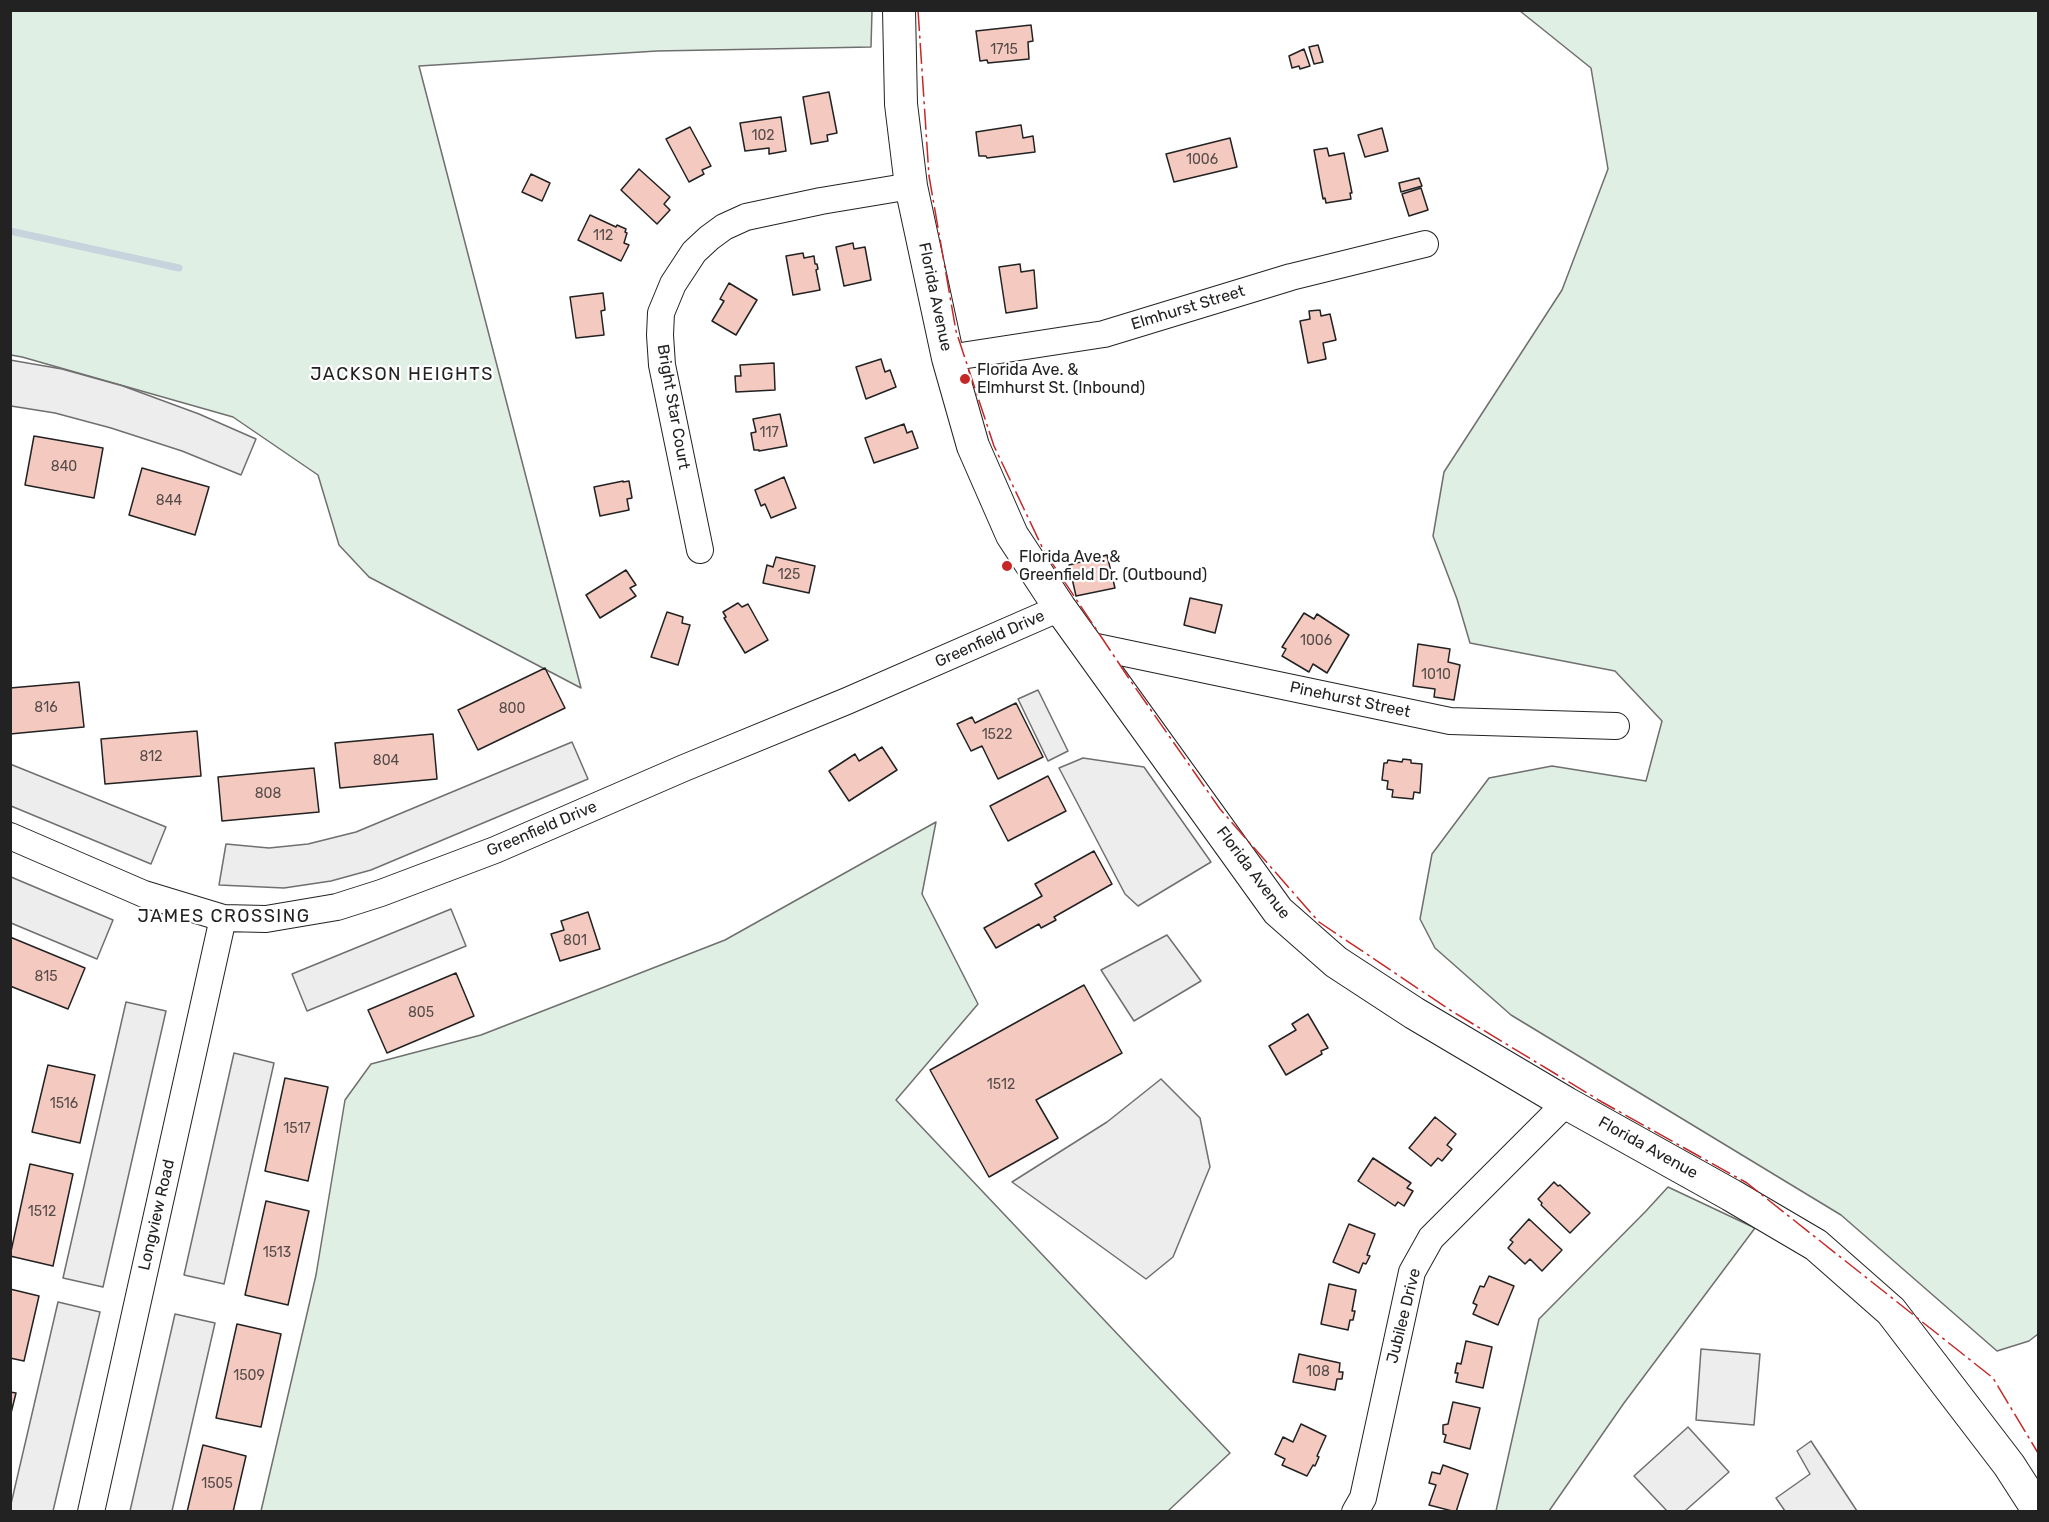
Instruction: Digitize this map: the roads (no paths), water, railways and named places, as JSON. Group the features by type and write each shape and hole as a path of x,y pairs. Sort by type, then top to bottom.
{"main road":[{"name":"Florida Avenue","path":"899,10 901,104 911,186 948,358 973,446 1012,535 1060,608 1278,911 1336,962 1414,1013 1566,1103 1816,1245 1891,1311 2009,1465 2038,1510"}],"street":[{"name":"Bright Star Court","path":"700,550 662,365 661,313 673,284 694,252 709,238 724,227 746,217 831,199 911,186"},
{"name":"Elmhurst Street","path":"948,358 1104,334 1291,277 1425,244"},
{"name":"Greenfield Drive","path":"10,836 144,894 223,918 266,919 337,907 495,850 1060,608"},
{"name":"Pinehurst Street","path":"1088,645 1450,721 1616,726"},
{"name":"Longview Road","path":"91,1512 223,918"},
{"name":"Jubilee Drive","path":"1355,1512 1363,1498 1412,1272 1431,1238 1566,1103"}],"waterway":[{"path":"10,231 179,268"}],"place":[{"name":"Florida Ave. & Elmhurst St. (Inbound)","path":"965,379"},
{"name":"Florida Ave. & Greenfield Dr. (Outbound)","path":"1007,566"}],"district":[{"name":"JACKSON HEIGHTS","path":"402,375"},
{"name":"JAMES CROSSING","path":"224,917"}]}
